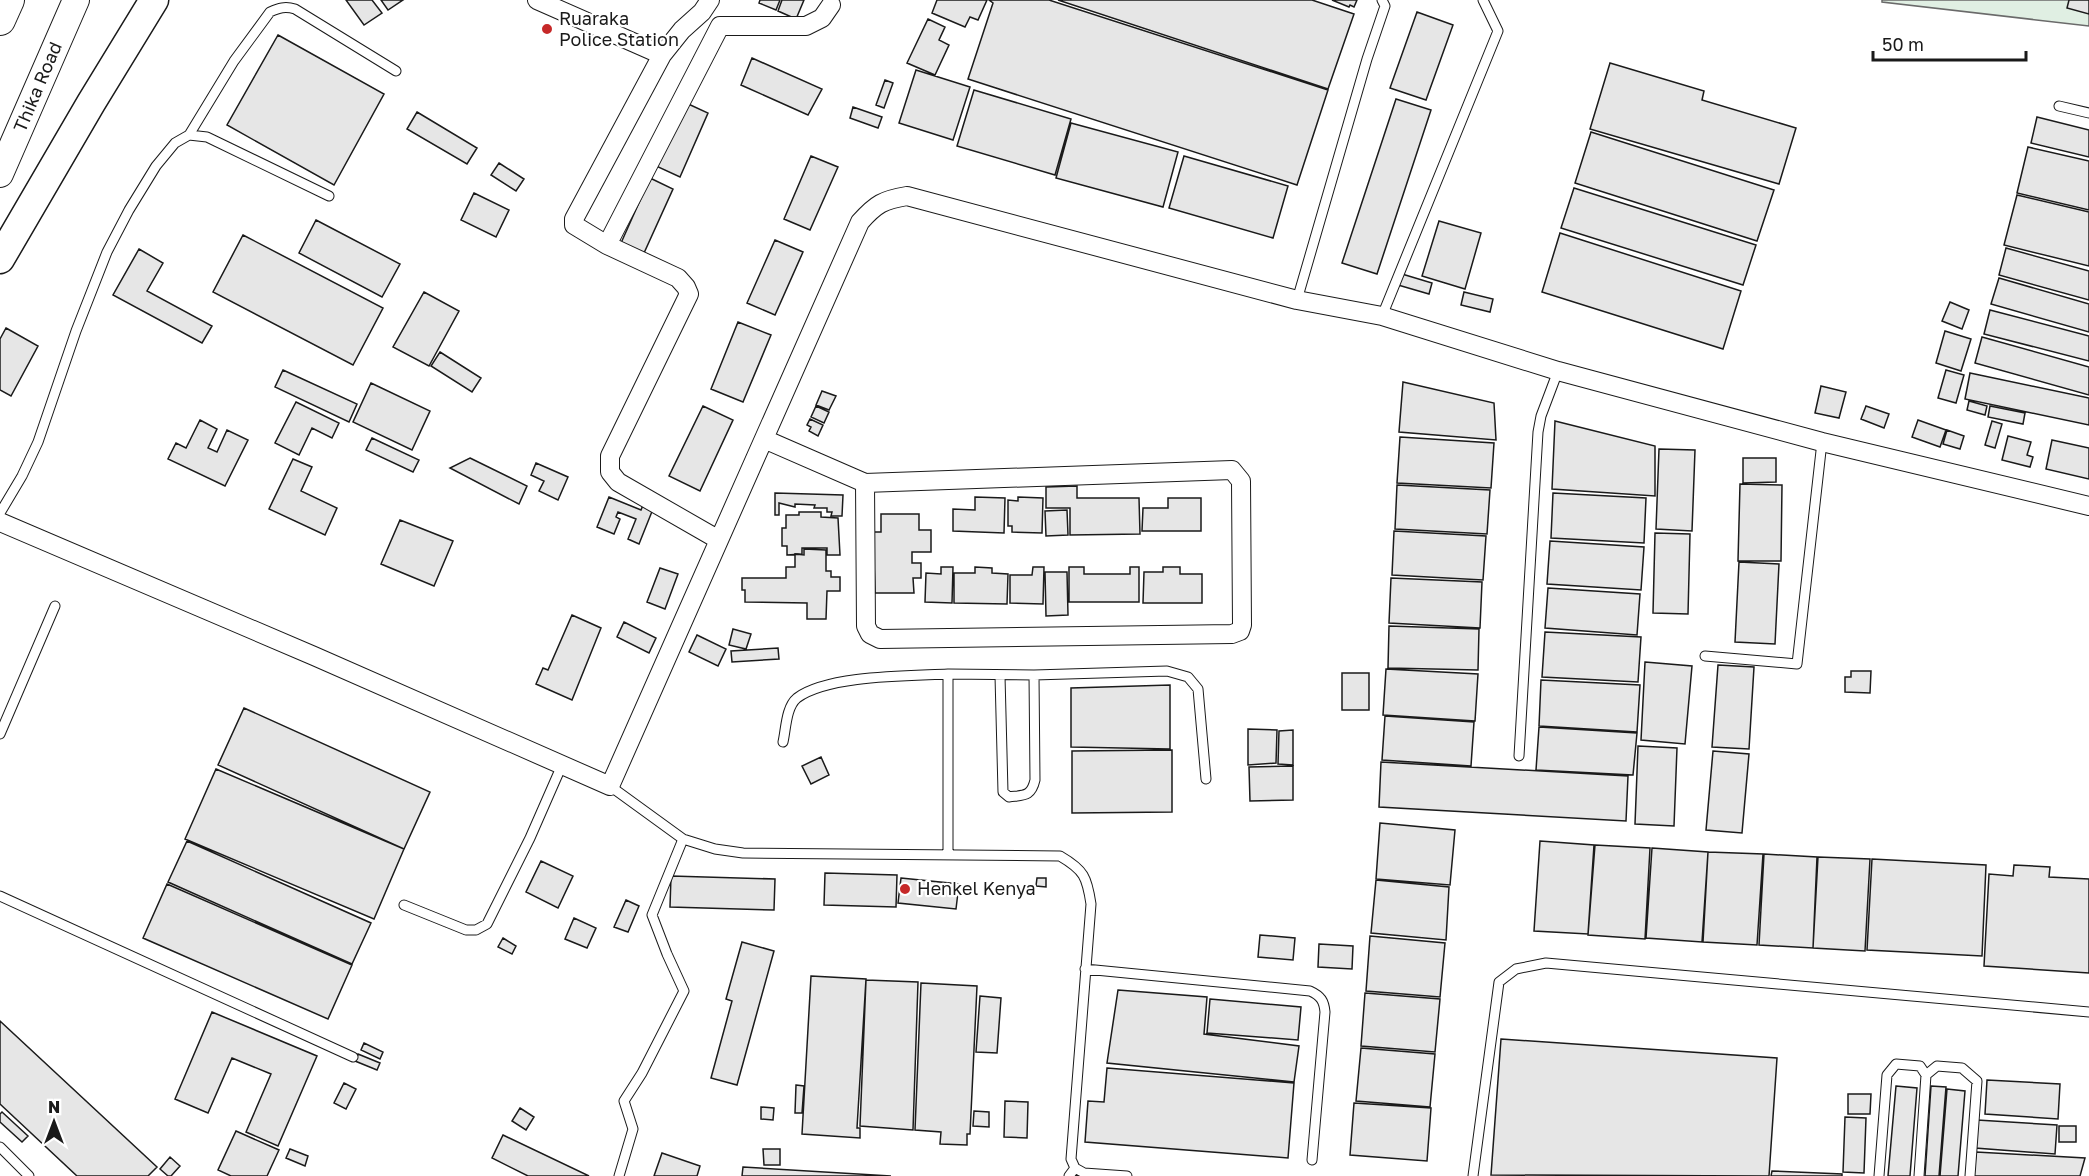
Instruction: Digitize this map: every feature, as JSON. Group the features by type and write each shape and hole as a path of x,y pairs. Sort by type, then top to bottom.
{"highway":[{"path":"0,20 9,0"}],"main road":[{"name":"Thika Road","path":"0,174 76,0"},
{"path":"0,259 90,103 154,0"}],"street":[{"path":"537,0 663,55"},
{"path":"720,26 806,26 822,18 831,5"},
{"path":"719,540 618,482 610,472 610,456 689,294 686,287 678,279 607,245 574,225 574,219 663,55 682,30 706,6 720,26"},
{"path":"607,245 720,26"},
{"path":"0,522 304,651 610,786 860,222 874,206 888,199 907,196 1297,300 1382,316 1558,371 1822,442 2089,506"},
{"path":"764,439 865,483 1232,470 1241,481 1242,625 1240,631 1232,634 880,639 870,634 866,626 865,483"}],"lane":[{"path":"1297,300 1367,59 1385,6 1382,0"},
{"path":"1382,316 1498,31 1483,0"},
{"path":"0,513 22,476 38,442 106,252 156,166 175,143 189,135 234,60 270,12 286,7 295,9 396,71"},
{"path":"2059,106 2089,113"},
{"path":"189,135 207,137 329,196"},
{"path":"1519,756 1538,432 1541,416 1558,371"},
{"path":"1705,656 1797,664 1822,442"},
{"path":"0,734 55,606"},
{"path":"783,742 789,709 796,699 820,687 873,677 1167,671 1188,677 1198,689 1206,779"},
{"path":"948,675 948,854"},
{"path":"1000,675 1002,782 1003,792 1009,797 1028,795 1033,789 1035,780 1034,675"},
{"path":"404,905 466,930 476,930 487,924 530,838 562,765"},
{"path":"610,786 683,839 715,849 742,852 1060,856 1072,863 1088,881 1091,904 1071,1159 1072,1172 1127,1176"},
{"path":"619,1176 633,1129 624,1101 642,1072 684,991 652,915 683,839"},
{"path":"0,896 353,1057"},
{"path":"1473,1176 1499,982 1515,969 1546,963 2089,1012"},
{"path":"1085,969 1310,991 1319,995 1324,1001 1325,1012 1312,1160"},
{"path":"1879,1176 1887,1075 1896,1064 1920,1066 1926,1075 1919,1176"},
{"path":"1926,1075 1937,1066 1962,1068 1977,1081 1970,1176"},
{"path":"0,1147 29,1176"}],"green space":[{"path":"1882,0 2089,0 2089,26 1882,2"}],"building":[{"path":"346,0 372,0 382,13 364,25"},
{"path":"381,0 403,0 388,10"},
{"path":"760,0 780,0 776,10 759,3"},
{"path":"782,0 804,0 796,19 778,11"},
{"path":"937,0 987,0 978,20 970,17 965,27 932,13"},
{"path":"989,0 1049,0 1328,90 1297,185 968,79 993,3"},
{"path":"1058,0 1312,0 1354,14 1328,89"},
{"path":"1332,0 1357,0 1354,7 1350,5 1349,7"},
{"path":"2069,0 2089,0 2089,14 2067,8"},
{"path":"1417,12 1453,25 1426,100 1390,88"},
{"path":"928,19 945,27 939,40 949,45 935,75 907,63"},
{"path":"278,35 384,94 334,185 227,125"},
{"path":"752,58 822,89 808,115 741,85"},
{"path":"1610,63 1704,91 1702,100 1796,128 1779,184 1590,129"},
{"path":"916,70 970,87 953,140 899,123"},
{"path":"885,80 893,83 884,108 876,105"},
{"path":"974,90 1071,119 1055,175 957,146"},
{"path":"1396,99 1431,110 1377,274 1342,263"},
{"path":"684,102 708,113 680,177 656,166"},
{"path":"853,107 882,117 878,128 850,118"},
{"path":"417,112 477,148 467,164 407,129"},
{"path":"2037,117 2089,130 2089,157 2031,143"},
{"path":"1071,123 1178,152 1163,207 1056,178"},
{"path":"1591,132 1774,190 1757,241 1575,183"},
{"path":"2028,147 2089,161 2089,210 2017,193"},
{"path":"811,156 838,167 810,230 784,219"},
{"path":"1184,156 1288,186 1273,238 1169,208"},
{"path":"499,163 524,179 516,191 491,175"},
{"path":"650,178 673,189 644,253 621,243"},
{"path":"1574,188 1756,245 1743,285 1561,228"},
{"path":"474,193 509,210 496,237 461,220"},
{"path":"2017,195 2089,212 2089,266 2004,245"},
{"path":"316,220 400,264 382,297 299,253"},
{"path":"1439,221 1481,233 1465,289 1422,276"},
{"path":"1560,233 1741,291 1723,349 1542,292"},
{"path":"243,235 383,308 353,365 213,292"},
{"path":"775,240 803,252 775,315 747,303"},
{"path":"2006,248 2089,271 2089,300 1999,275"},
{"path":"139,249 163,263 147,291 212,326 202,343 113,295"},
{"path":"1402,274 1432,283 1429,294 1398,285"},
{"path":"1999,278 2089,304 2089,332 1991,304"},
{"path":"424,292 459,311 429,366 393,347"},
{"path":"1464,292 1493,299 1490,312 1461,305"},
{"path":"1950,302 1969,310 1962,329 1942,321"},
{"path":"1990,310 2089,336 2089,361 1984,334"},
{"path":"738,322 771,335 743,402 711,389"},
{"path":"6,328 38,346 11,396 0,390 0,339"},
{"path":"1945,331 1971,339 1961,371 1936,363"},
{"path":"1982,337 2089,367 2089,395 1975,363"},
{"path":"440,352 481,378 472,392 431,366"},
{"path":"283,370 357,404 349,422 275,387"},
{"path":"1946,370 1964,375 1956,403 1938,398"},
{"path":"1970,373 2089,398 2089,425 1965,399"},
{"path":"1403,382 1494,403 1496,440 1399,432"},
{"path":"371,383 430,411 412,450 353,422"},
{"path":"1821,386 1846,392 1839,418 1815,413"},
{"path":"822,391 836,396 829,410 816,405"},
{"path":"1969,401 1987,406 1985,415 1967,410"},
{"path":"296,402 339,423 332,438 312,428 299,455 275,443"},
{"path":"703,406 733,420 700,491 669,476"},
{"path":"816,406 829,412 824,423 811,417"},
{"path":"1866,406 1889,414 1884,428 1861,419"},
{"path":"1990,406 2025,413 2023,424 1988,417"},
{"path":"810,419 823,425 818,436 809,431 811,427 807,425"},
{"path":"200,420 217,429 208,448 217,452 227,430 248,440 225,486 168,459 176,443 186,448"},
{"path":"1918,420 1946,430 1940,447 1912,437"},
{"path":"1555,421 1655,446 1655,496 1552,489"},
{"path":"1992,421 2002,424 1995,448 1985,445"},
{"path":"1947,430 1964,436 1960,449 1943,444"},
{"path":"2008,436 2031,442 2027,455 2033,457 2030,467 2002,460"},
{"path":"1400,437 1494,443 1491,488 1397,483"},
{"path":"372,438 419,460 413,472 366,450"},
{"path":"2052,440 2089,448 2089,479 2046,469"},
{"path":"1659,449 1695,450 1692,531 1656,529"},
{"path":"470,458 527,486 519,504 450,468"},
{"path":"1743,458 1776,458 1776,482 1743,483"},
{"path":"293,459 312,467 301,491 337,508 325,535 269,509"},
{"path":"536,463 568,477 558,500 539,491 544,481 531,475"},
{"path":"1740,484 1782,485 1781,561 1738,561"},
{"path":"1397,485 1490,490 1487,534 1395,529"},
{"path":"1077,486 1077,498 1139,498 1140,534 1070,535 1070,508 1046,508 1046,487"},
{"path":"775,493 843,495 842,516 831,516 832,512 827,512 827,508 814,508 815,505 795,504 795,507 779,503 779,515 775,515"},
{"path":"1553,493 1646,498 1644,543 1551,538"},
{"path":"609,497 641,510 643,505 653,509 639,544 628,539 636,519 618,512 616,517 620,519 614,534 597,527"},
{"path":"975,497 1005,498 1004,533 953,531 953,509 975,510"},
{"path":"1018,497 1043,498 1042,533 1012,532 1012,526 1008,526 1008,500 1018,501"},
{"path":"1168,498 1201,498 1201,531 1142,531 1143,508 1168,508"},
{"path":"1067,510 1068,535 1046,536 1045,511"},
{"path":"799,512 821,512 821,517 838,518 840,555 827,555 827,548 802,548 802,554 787,555 787,546 782,546 782,528 786,528 786,515 799,515"},
{"path":"881,514 919,514 919,530 931,530 931,552 912,552 912,563 921,563 921,578 913,578 914,593 875,593 873,532 881,532"},
{"path":"400,520 453,541 434,586 381,564"},
{"path":"1394,531 1486,536 1483,580 1392,575"},
{"path":"1655,533 1690,534 1688,614 1653,613"},
{"path":"1550,541 1644,547 1641,590 1547,584"},
{"path":"804,549 826,550 826,571 831,571 831,577 840,577 840,591 827,591 826,619 807,619 807,603 745,602 742,578 786,578 786,567 795,567 795,554 804,555"},
{"path":"1739,562 1779,564 1775,644 1735,642"},
{"path":"941,567 953,567 952,603 925,602 926,573 941,574"},
{"path":"975,567 992,568 992,573 1008,574 1007,604 954,603 954,573 975,573"},
{"path":"1033,567 1044,567 1043,604 1010,603 1010,575 1032,575"},
{"path":"1069,567 1084,567 1084,574 1130,574 1130,567 1139,567 1139,602 1069,602"},
{"path":"1163,567 1180,567 1180,574 1202,574 1202,603 1143,603 1144,572 1163,572"},
{"path":"660,568 678,574 665,609 647,602"},
{"path":"1045,572 1067,572 1068,615 1046,616"},
{"path":"1391,578 1482,582 1480,628 1389,623"},
{"path":"1548,588 1640,594 1637,635 1545,628"},
{"path":"572,615 601,628 572,700 536,684 543,668 548,670"},
{"path":"624,622 656,638 649,653 617,637"},
{"path":"1389,626 1479,629 1478,670 1388,668"},
{"path":"733,629 751,634 746,649 729,645"},
{"path":"1545,632 1641,637 1638,682 1542,677"},
{"path":"697,635 726,649 718,666 689,652"},
{"path":"778,648 779,659 732,662 731,651"},
{"path":"1645,662 1692,666 1685,744 1641,740"},
{"path":"1718,665 1754,667 1749,749 1712,747"},
{"path":"1386,669 1478,674 1475,721 1383,715"},
{"path":"1851,671 1871,671 1870,693 1845,692 1845,677 1851,677"},
{"path":"1342,673 1369,673 1369,710 1342,710"},
{"path":"1541,680 1640,685 1637,732 1539,726"},
{"path":"1170,685 1170,749 1071,747 1071,688"},
{"path":"244,708 430,792 404,849 218,765"},
{"path":"1385,716 1474,722 1471,766 1382,760"},
{"path":"1539,727 1637,733 1633,775 1536,770"},
{"path":"1248,729 1277,730 1276,763 1248,765"},
{"path":"1293,730 1293,765 1278,764 1279,731"},
{"path":"1638,746 1677,748 1674,826 1635,824"},
{"path":"1172,750 1172,812 1072,813 1072,751"},
{"path":"1713,751 1749,754 1742,833 1706,830"},
{"path":"821,757 829,775 811,784 802,766"},
{"path":"1381,762 1628,776 1626,821 1379,807"},
{"path":"1293,766 1293,800 1250,801 1249,767"},
{"path":"216,769 404,849 374,919 185,839"},
{"path":"1380,823 1455,830 1450,885 1376,879"},
{"path":"187,841 371,923 352,964 168,882"},
{"path":"1540,841 1594,845 1588,934 1534,931"},
{"path":"1595,845 1650,848 1645,939 1588,935"},
{"path":"1652,848 1708,852 1702,942 1646,938"},
{"path":"1708,852 1763,854 1757,945 1703,942"},
{"path":"1764,854 1817,857 1813,948 1759,945"},
{"path":"1818,857 1870,859 1865,951 1813,948"},
{"path":"1872,859 1986,865 1982,956 1867,950"},
{"path":"541,861 573,876 558,908 526,892"},
{"path":"2014,865 2050,867 2049,877 2089,879 2089,973 1984,966 1989,874 2013,876"},
{"path":"825,873 897,875 896,907 824,905"},
{"path":"671,876 775,879 774,910 670,907"},
{"path":"901,878 959,884 956,909 898,903"},
{"path":"1037,878 1046,878 1046,887 1036,886"},
{"path":"1376,880 1449,887 1446,940 1371,933"},
{"path":"167,884 352,965 328,1019 143,938"},
{"path":"626,900 639,906 628,932 614,927"},
{"path":"574,918 596,928 587,948 565,939"},
{"path":"1260,935 1295,938 1293,960 1258,957"},
{"path":"1370,936 1445,943 1440,997 1366,991"},
{"path":"503,938 516,946 512,954 498,947"},
{"path":"742,942 774,951 737,1085 711,1078 732,1001 726,999"},
{"path":"1319,944 1353,946 1352,969 1318,967"},
{"path":"811,976 866,979 857,1128 860,1128 860,1138 802,1134"},
{"path":"866,980 918,982 913,1130 860,1126"},
{"path":"921,983 977,986 970,1134 967,1134 967,1145 940,1144 941,1132 915,1130"},
{"path":"1118,990 1207,997 1204,1034 1299,1046 1294,1082 1107,1063"},
{"path":"1365,993 1440,999 1435,1052 1361,1046"},
{"path":"980,996 1001,998 997,1053 976,1052"},
{"path":"1210,999 1301,1007 1298,1040 1207,1033"},
{"path":"212,1012 317,1056 278,1146 246,1132 271,1074 232,1058 208,1113 175,1099"},
{"path":"0,1021 157,1167 148,1176 77,1176 0,1104"},
{"path":"1501,1039 1777,1058 1769,1176 1491,1175"},
{"path":"364,1043 383,1052 380,1059 361,1050"},
{"path":"1361,1048 1435,1054 1430,1107 1356,1101"},
{"path":"358,1054 380,1063 377,1070 355,1061"},
{"path":"1107,1068 1294,1083 1288,1158 1085,1142 1088,1101 1104,1102"},
{"path":"1987,1080 2060,1084 2058,1119 1985,1114"},
{"path":"344,1083 356,1089 346,1109 334,1103"},
{"path":"796,1085 804,1086 802,1113 795,1113"},
{"path":"1896,1086 1917,1088 1910,1176 1888,1176"},
{"path":"1931,1086 1946,1087 1939,1176 1925,1176"},
{"path":"1947,1089 1965,1091 1958,1176 1940,1176"},
{"path":"1848,1094 1871,1094 1870,1114 1848,1114"},
{"path":"1005,1101 1028,1102 1027,1138 1004,1137"},
{"path":"1354,1103 1431,1108 1427,1161 1350,1155"},
{"path":"761,1107 774,1108 773,1120 761,1119"},
{"path":"520,1108 534,1117 526,1130 512,1121"},
{"path":"974,1111 989,1112 989,1127 973,1126"},
{"path":"2,1112 28,1136 22,1142 0,1122"},
{"path":"1845,1117 1866,1118 1864,1173 1843,1172"},
{"path":"1977,1120 2057,1125 2055,1154 1975,1148"},
{"path":"2059,1126 2076,1126 2076,1142 2059,1142"},
{"path":"236,1131 279,1150 267,1176 231,1176 218,1170"},
{"path":"503,1135 589,1176 528,1176 492,1158"},
{"path":"290,1149 308,1156 305,1166 286,1158"},
{"path":"763,1149 780,1149 780,1165 764,1165"},
{"path":"1976,1152 2085,1158 2080,1176 1974,1176"},
{"path":"662,1153 700,1166 697,1176 654,1176"},
{"path":"170,1157 180,1166 171,1176 168,1176 160,1169"},
{"path":"743,1167 891,1176 742,1176"},
{"path":"1772,1171 1842,1174 1842,1176 1771,1176"}],"place":[{"name":"Ruaraka Police Station","path":"547,29"},
{"name":"Henkel Kenya","path":"905,889"}]}
